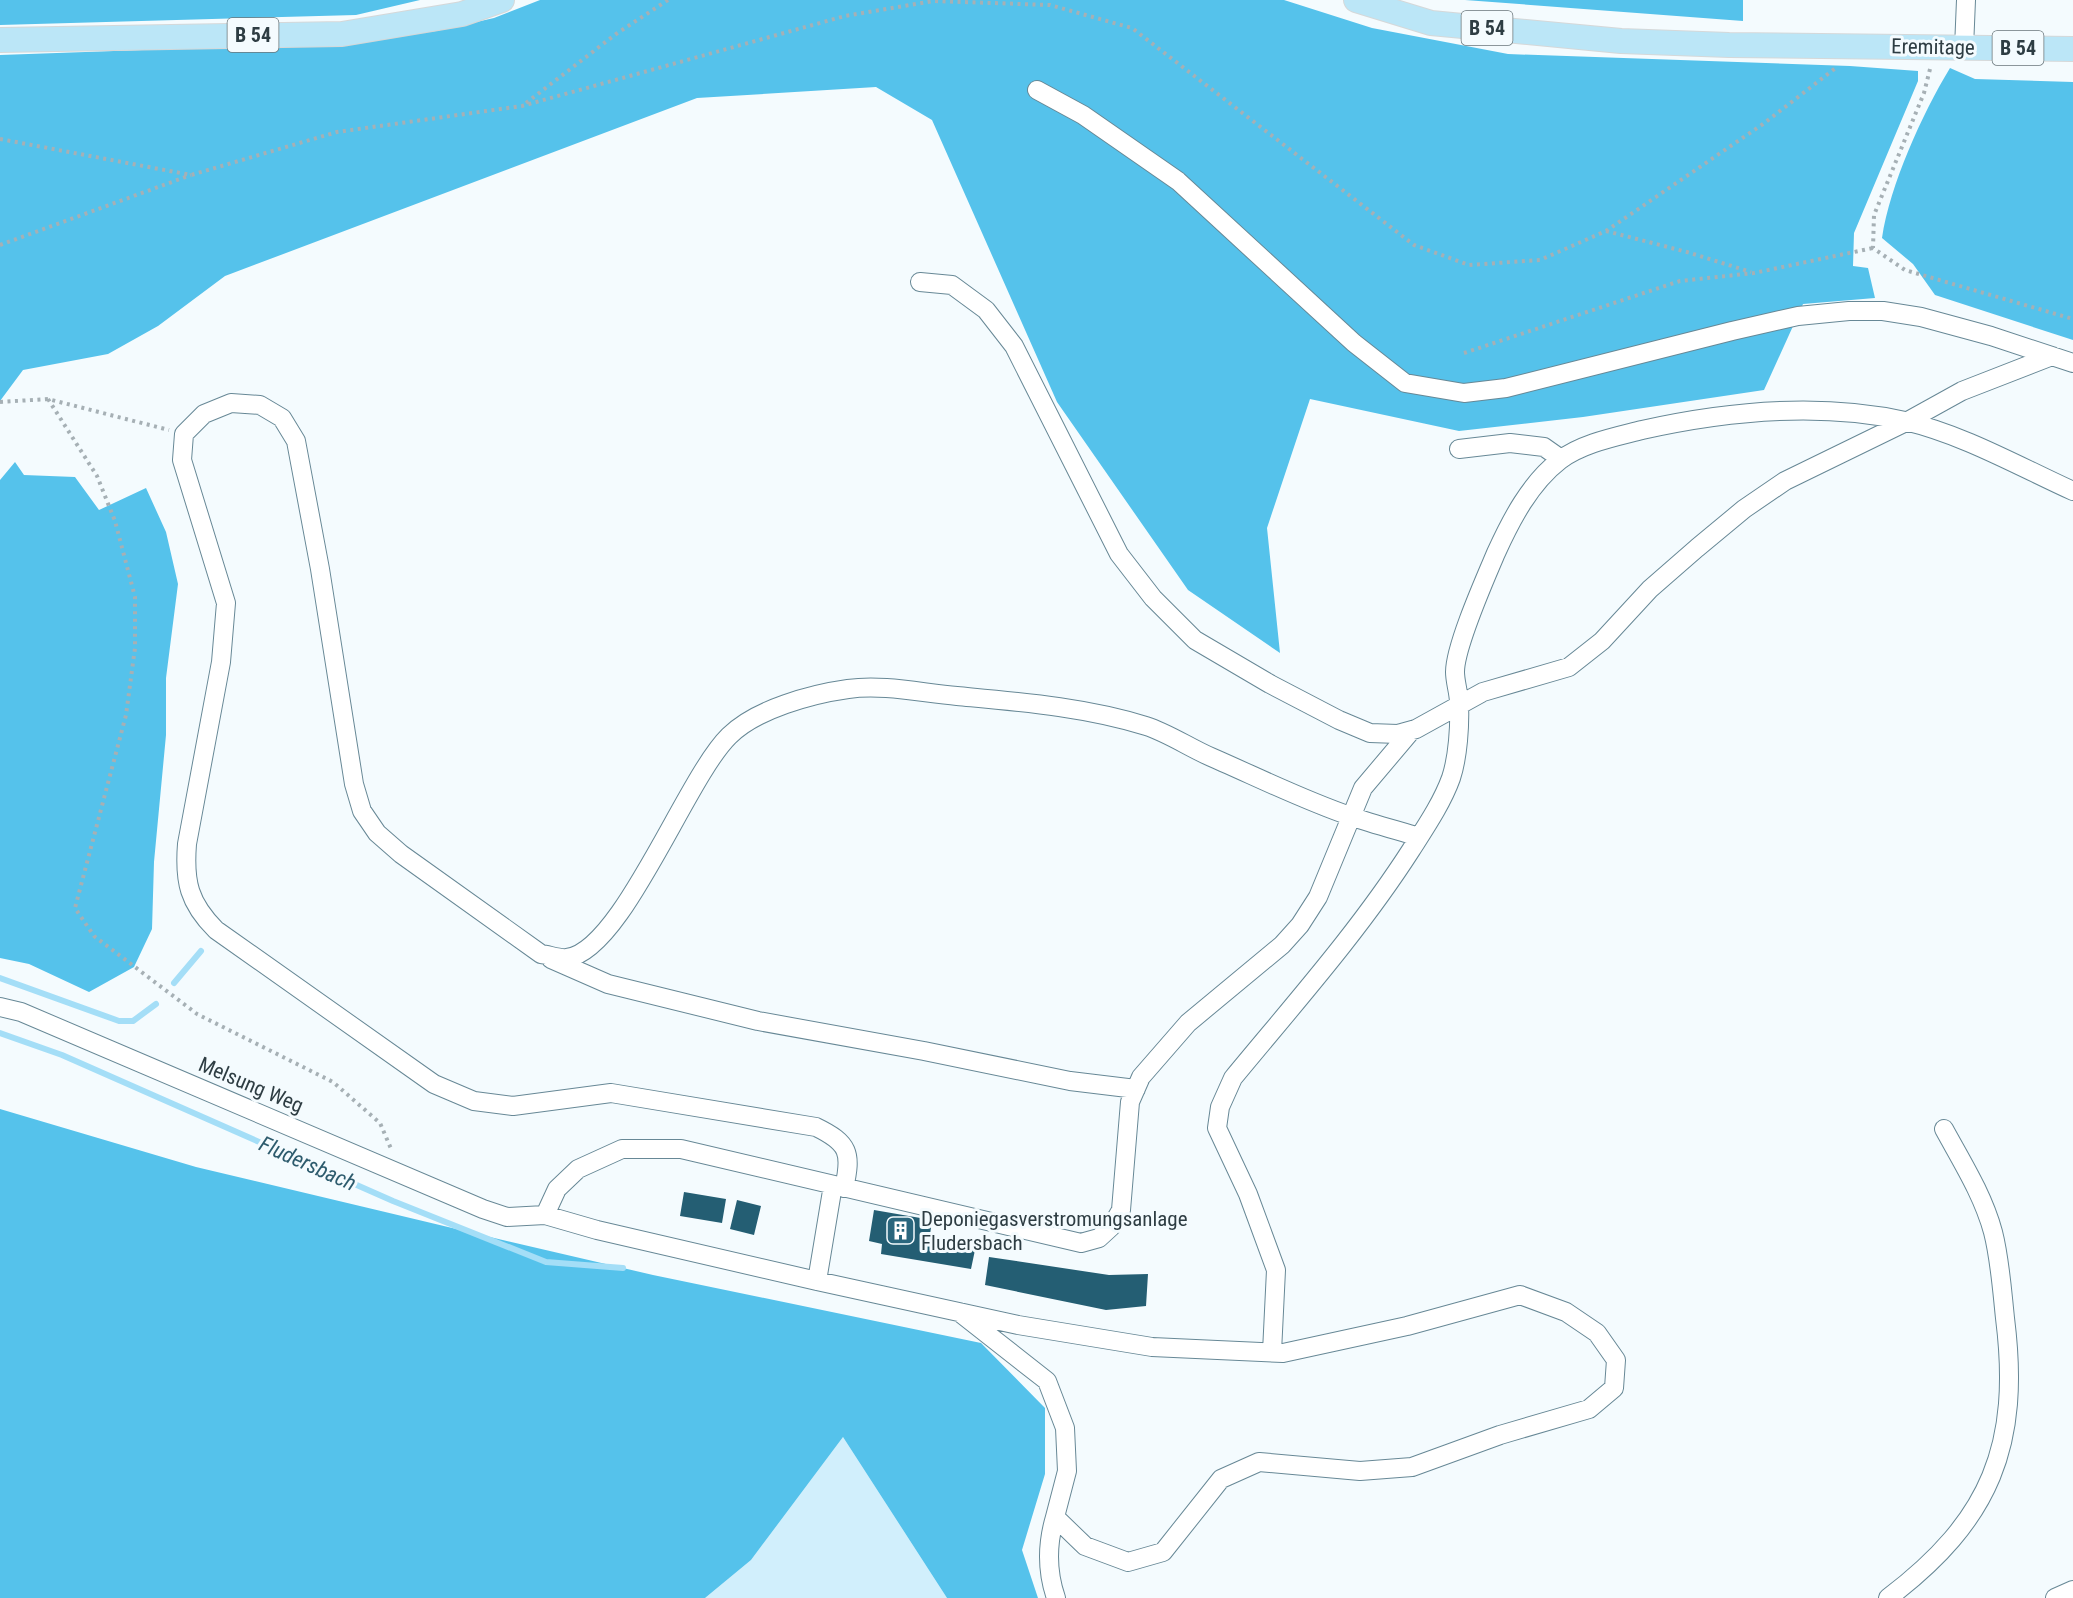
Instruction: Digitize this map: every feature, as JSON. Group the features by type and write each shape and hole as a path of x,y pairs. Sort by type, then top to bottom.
{"main road":[{"name":"B 54","path":"0,39 342,34 462,14 502,0"},
{"name":"B 54","path":"1356,0 1431,23 1621,41 1864,47"},
{"name":"Eremitage","path":"1864,47 2073,49"}],"street":[{"path":"1964,48 1966,0"},
{"path":"1037,90 1083,115 1178,181 1354,343 1405,383 1464,393 1506,388 1732,330 1798,316 1849,311 1883,311 1921,317 2073,363"},
{"path":"920,282 952,285 986,310 1014,346 1119,554 1153,598 1195,640 1339,720 1370,732 1398,734 1412,730 1459,704 1506,684 1569,667 1602,641 1650,589 1744,509 1794,476 1906,422 1962,391 2052,356"},
{"path":"817,1281 838,1186 849,1164 846,1149 837,1137 816,1127 611,1094 513,1106 474,1101 434,1084 216,930 198,912 185,866 187,844 221,662 226,603 182,460 178,432 204,414 231,403 260,405 282,418 296,441 302,468 354,784 362,811 377,833 401,854 542,954 597,980 655,998 824,1034 924,1051 1070,1081 1136,1089"},
{"path":"1272,1352 1276,1270 1248,1194 1217,1128 1220,1107 1233,1078 1354,930 1419,837 1452,777 1459,704 1455,670 1466,632 1496,554 1534,485 1561,459 1605,439 1672,423 1738,414 1801,411 1856,413 1906,422 1970,442 2073,491"},
{"path":"1459,449 1510,443 1545,447 1561,459"},
{"path":"542,954 567,958 588,950 613,923 643,877 702,770 730,735 768,710 850,688 885,689 1012,701 1094,713 1138,724 1350,816 1419,837"},
{"path":"544,1215 557,1189 578,1169 622,1149 681,1149 1080,1243 1099,1238 1111,1227 1121,1210 1130,1102 1141,1077 1158,1054 1188,1023 1282,945 1300,925 1318,897 1363,789 1412,730"},
{"name":"Melsung Weg","path":"0,1007 43,1022 308,1133 402,1176 507,1217 544,1215 597,1230 959,1312 1152,1347 1283,1353 1407,1326 1520,1295 1566,1312 1597,1333 1616,1360 1614,1388 1589,1409 1500,1435 1412,1467 1360,1470 1259,1462 1221,1479 1163,1552 1128,1562 1085,1546 1055,1517"},
{"path":"1888,1598 1945,1549 1975,1510 1997,1463 2009,1414 2011,1365 1993,1232 1973,1181 1944,1129"},
{"path":"959,1312 1047,1381 1065,1428 1067,1471 1049,1538 1050,1582 1056,1598"},
{"path":"2055,1598 2073,1590"}],"path":[{"path":"522,106 616,34 668,0"},
{"path":"0,245 191,175 337,132 522,106 845,16 934,1 1050,5 1132,28 1414,245 1469,265 1540,260 1606,231 1763,124 1864,47"},
{"path":"1872,248 1874,215 1924,93 1935,48"},
{"path":"0,139 191,175"},
{"path":"1606,231 1687,252 1754,273"},
{"path":"1464,352 1680,281 1754,273 1872,248 1905,270 2073,319"},
{"path":"0,402 48,399 178,432"},
{"path":"48,399 97,476 115,522 135,597 135,648 126,715 75,908 94,936 197,1014 333,1082 380,1123 402,1176"}],"shaded area":[{"path":"0,0 420,0 356,15 0,25"},
{"path":"540,0 1284,0 1372,28 1508,54 1850,66 1918,71 1918,81 1854,233 1853,266 1868,268 1875,298 1803,304 1764,390 1583,417 1459,431 1310,399 1267,528 1280,653 1188,590 1057,402 932,120 876,87 697,98 225,276 158,326 108,354 23,370 0,401 0,55 283,45 436,31 494,18"},
{"path":"1465,0 1743,0 1743,21"},
{"path":"1950,68 1975,79 2073,82 2073,340 1935,295 1913,264 1882,238 1892,196 1909,150"},
{"path":"15,462 24,475 75,477 99,510 146,488 166,532 178,584 166,678 166,735 154,862 152,929 134,967 89,992 29,964 0,958 0,480"},
{"path":"0,1109 196,1167 653,1275 981,1343 1045,1408 1045,1474 1022,1550 1038,1598 947,1598 843,1437 751,1560 705,1598 0,1598"},
{"path":"843,1437 947,1598 705,1598 751,1560"}],"building":[{"path":"684,1192 726,1199 722,1223 680,1216"},
{"path":"737,1200 761,1206 754,1235 730,1229"},
{"name":"Deponiegasverstromungsanlage Fludersbach","path":"874,1210 932,1220 929,1242 975,1250 971,1269 881,1254 882,1244 869,1241"},
{"path":"989,1257 1109,1275 1148,1274 1146,1306 1106,1310 985,1285"}],"waterway":[{"path":"174,983 201,951"},
{"path":"0,978 119,1021 133,1021 156,1004"},
{"name":"Fludersbach","path":"0,1033 62,1055 393,1201 546,1262 623,1268"}],"place":[{"name":"Deponiegasverstromungsanlage Fludersbach","path":"900,1231"}]}
